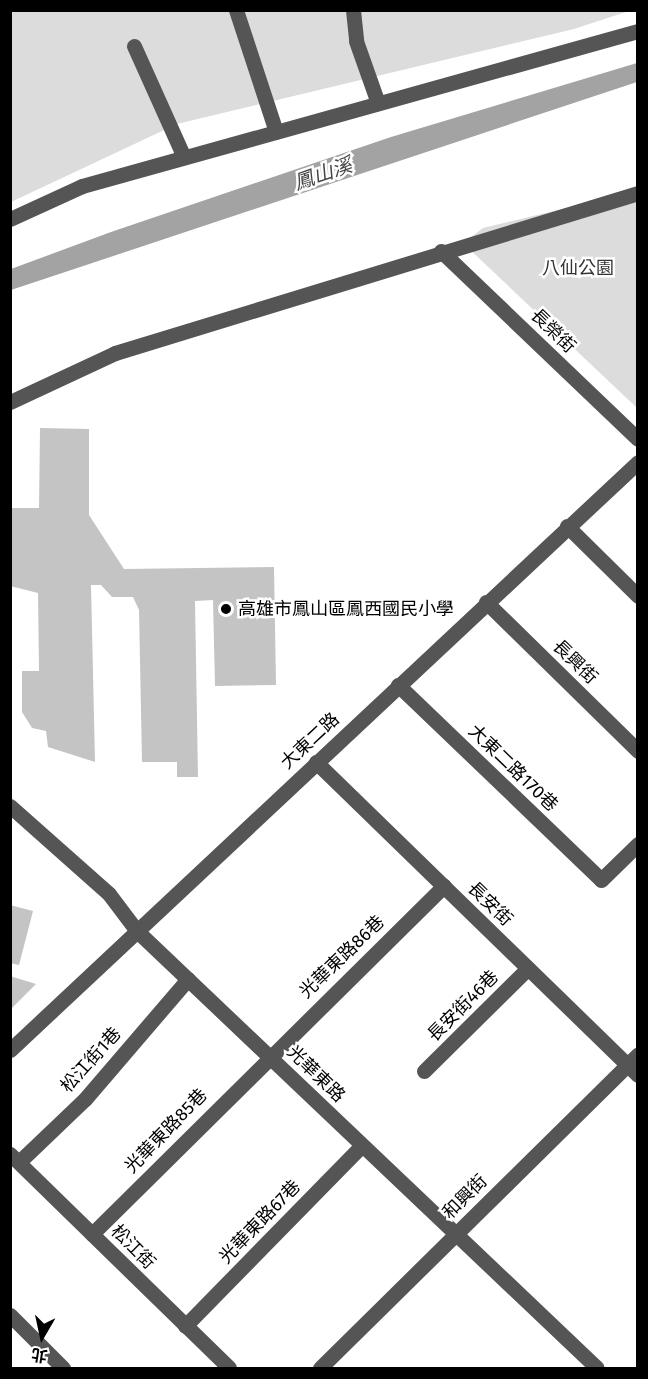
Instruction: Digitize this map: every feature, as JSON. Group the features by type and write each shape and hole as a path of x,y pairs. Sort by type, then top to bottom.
{"street":[{"path":"236,10 276,132"},
{"path":"353,10 356,41 378,103"},
{"path":"10,219 82,186 638,31"},
{"path":"134,46 184,157"},
{"path":"10,402 116,353 441,251 638,194"},
{"name":"長榮街","path":"441,251 638,439"},
{"name":"大東二路","path":"10,1050 567,526 638,462"},
{"path":"567,526 638,596"},
{"name":"長興街","path":"486,602 638,751"},
{"name":"大東二路170巷","path":"398,685 601,880 638,844"},
{"name":"長安街","path":"316,762 528,968 634,1064"},
{"name":"光華東路","path":"10,806 109,894 137,931 597,1368"},
{"name":"光華東路86巷","path":"268,1055 444,886"},
{"name":"長安街46巷","path":"424,1071 528,968"},
{"name":"松江街1巷","path":"15,1158 85,1098 188,979"},
{"name":"光華東路85巷","path":"92,1234 268,1055"},
{"name":"和興街","path":"320,1368 634,1064"},
{"name":"光華東路67巷","path":"185,1326 362,1145"},
{"name":"松江街","path":"15,1158 229,1368"},
{"path":"10,1316 63,1368"}],"green space":[{"path":"10,11 629,11 574,29 177,124 11,202"},
{"name":"八仙公園","path":"637,191 637,408 463,243 483,228"}],"water":[{"name":"鳳山溪","path":"637,63 637,82 11,290 11,269 111,232 391,137"}],"building":[{"path":"40,428 89,429 89,515 124,569 274,567 276,685 215,686 213,600 195,601 198,777 177,777 177,762 142,762 139,610 133,597 112,597 101,585 91,585 95,762 48,747 46,731 32,728 22,712 22,671 39,671 38,593 10,586 10,508 39,508"},
{"path":"10,905 33,911 19,965 10,963"},
{"path":"10,976 36,984 10,1010"}],"place":[{"name":"高雄市鳳山區鳳西國民小學","path":"226,609"}]}
